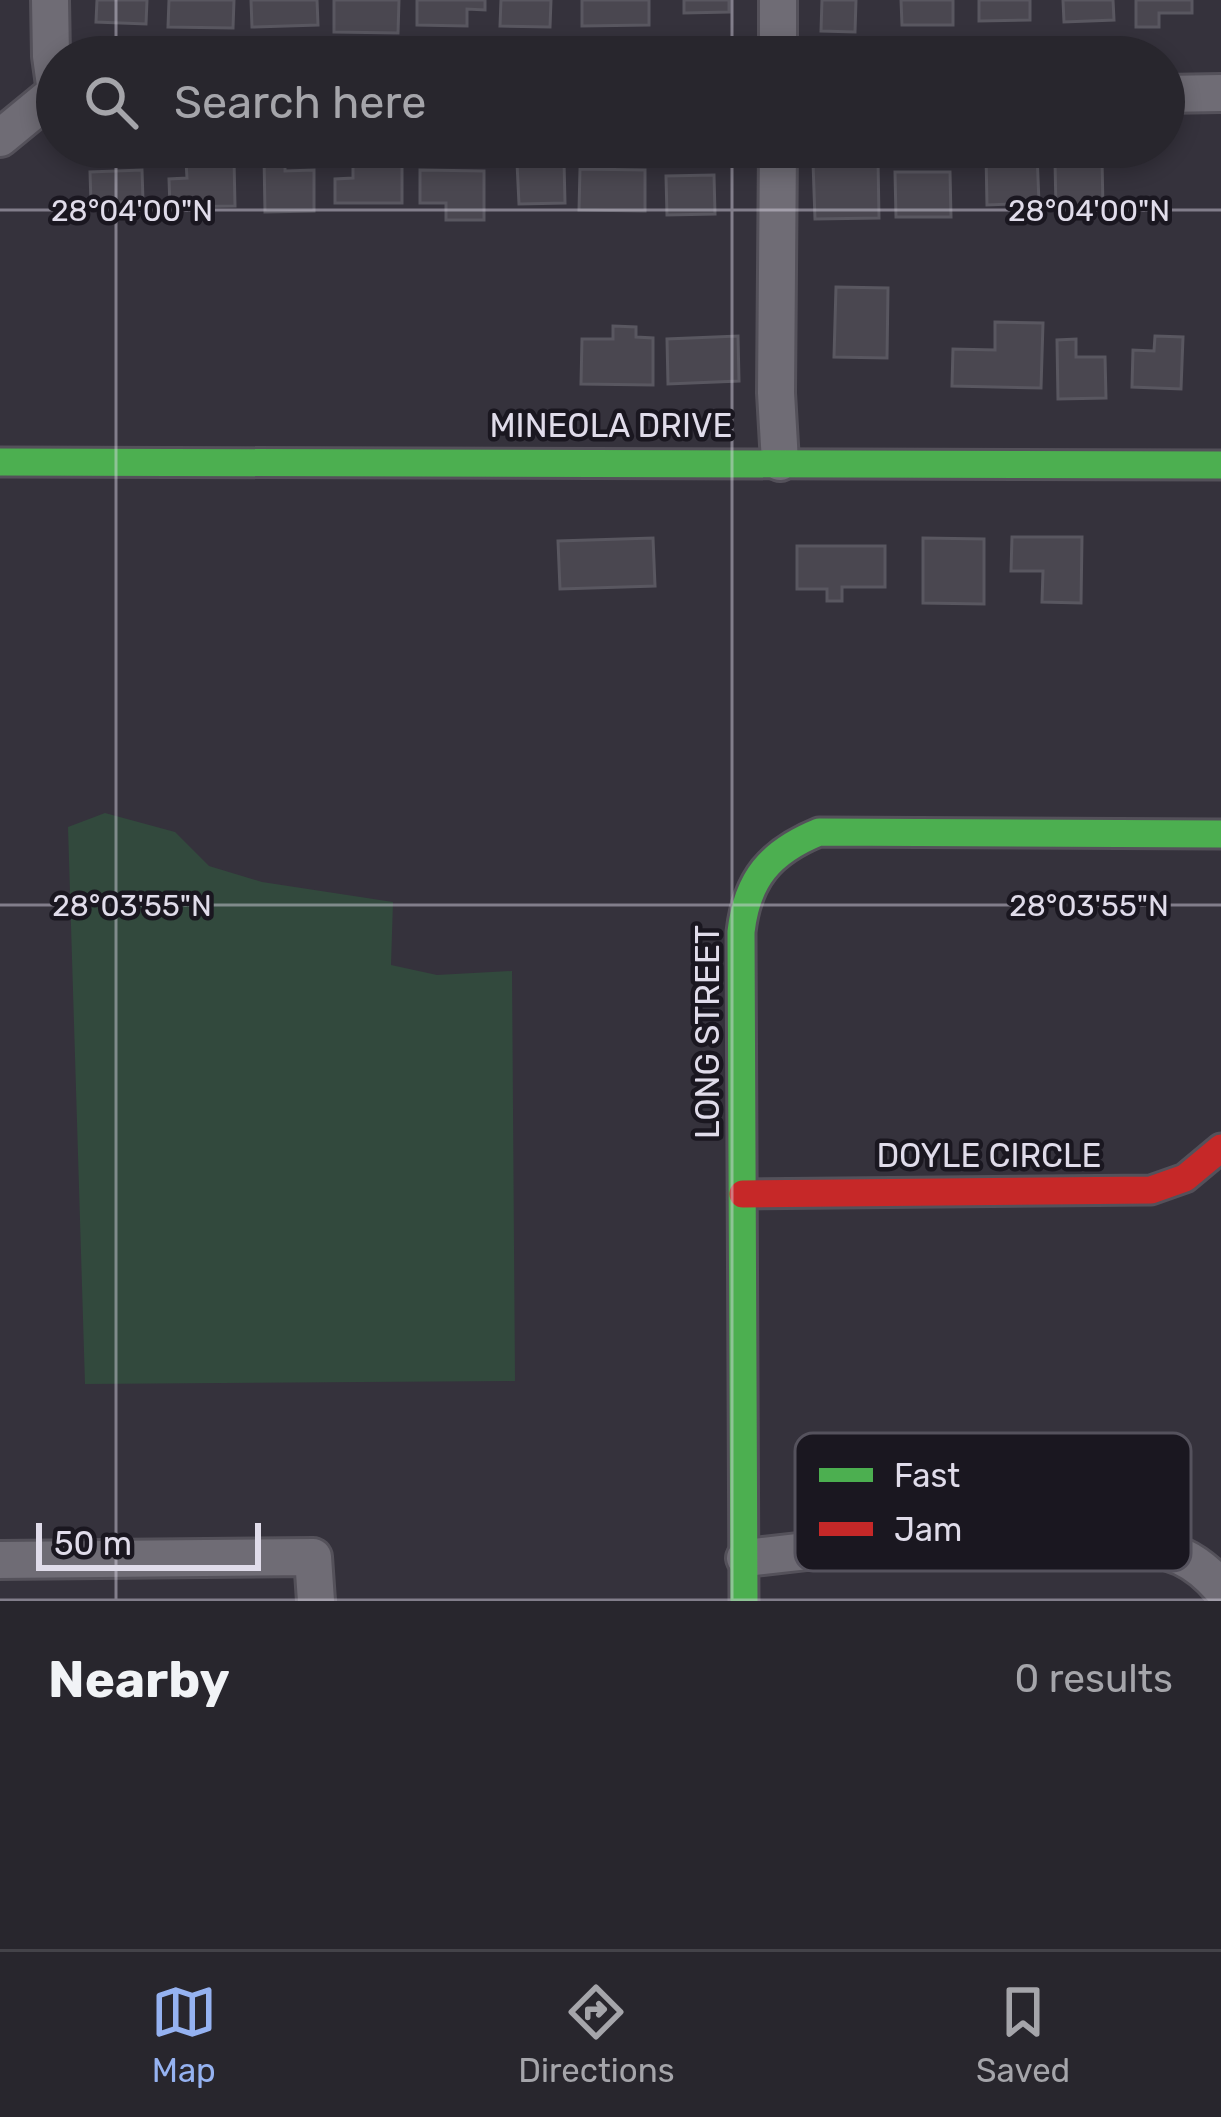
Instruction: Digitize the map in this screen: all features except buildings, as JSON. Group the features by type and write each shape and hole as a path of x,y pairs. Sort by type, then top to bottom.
{"street":[{"path":"50,0 50,36"},
{"path":"778,0 778,36"},
{"path":"1185,94 1221,93"},
{"path":"0,138 36,109"},
{"path":"778,168 780,462"},
{"name":"MINEOLA DRIVE","path":"0,461 1221,465"},
{"name":"LONG STREET","path":"744,1601 742,902 758,871 790,843 819,832 1221,834"},
{"name":"DOYLE CIRCLE","path":"743,1194 1151,1190 1185,1178 1221,1148"},
{"path":"745,1558 795,1552"},
{"path":"0,1560 313,1558 316,1601"},
{"path":"1191,1560 1221,1588"}],"green space":[{"path":"105,813 175,832 209,866 262,882 393,902 391,965 437,975 512,971 515,1381 85,1384 68,827"}],"traffic: fast":[{"path":"0,462 1221,465"},
{"path":"744,1601 741,932 755,882 774,858 819,832 1221,834"}],"traffic: jam":[{"path":"743,1194 1151,1190 1185,1178 1221,1148"}]}
